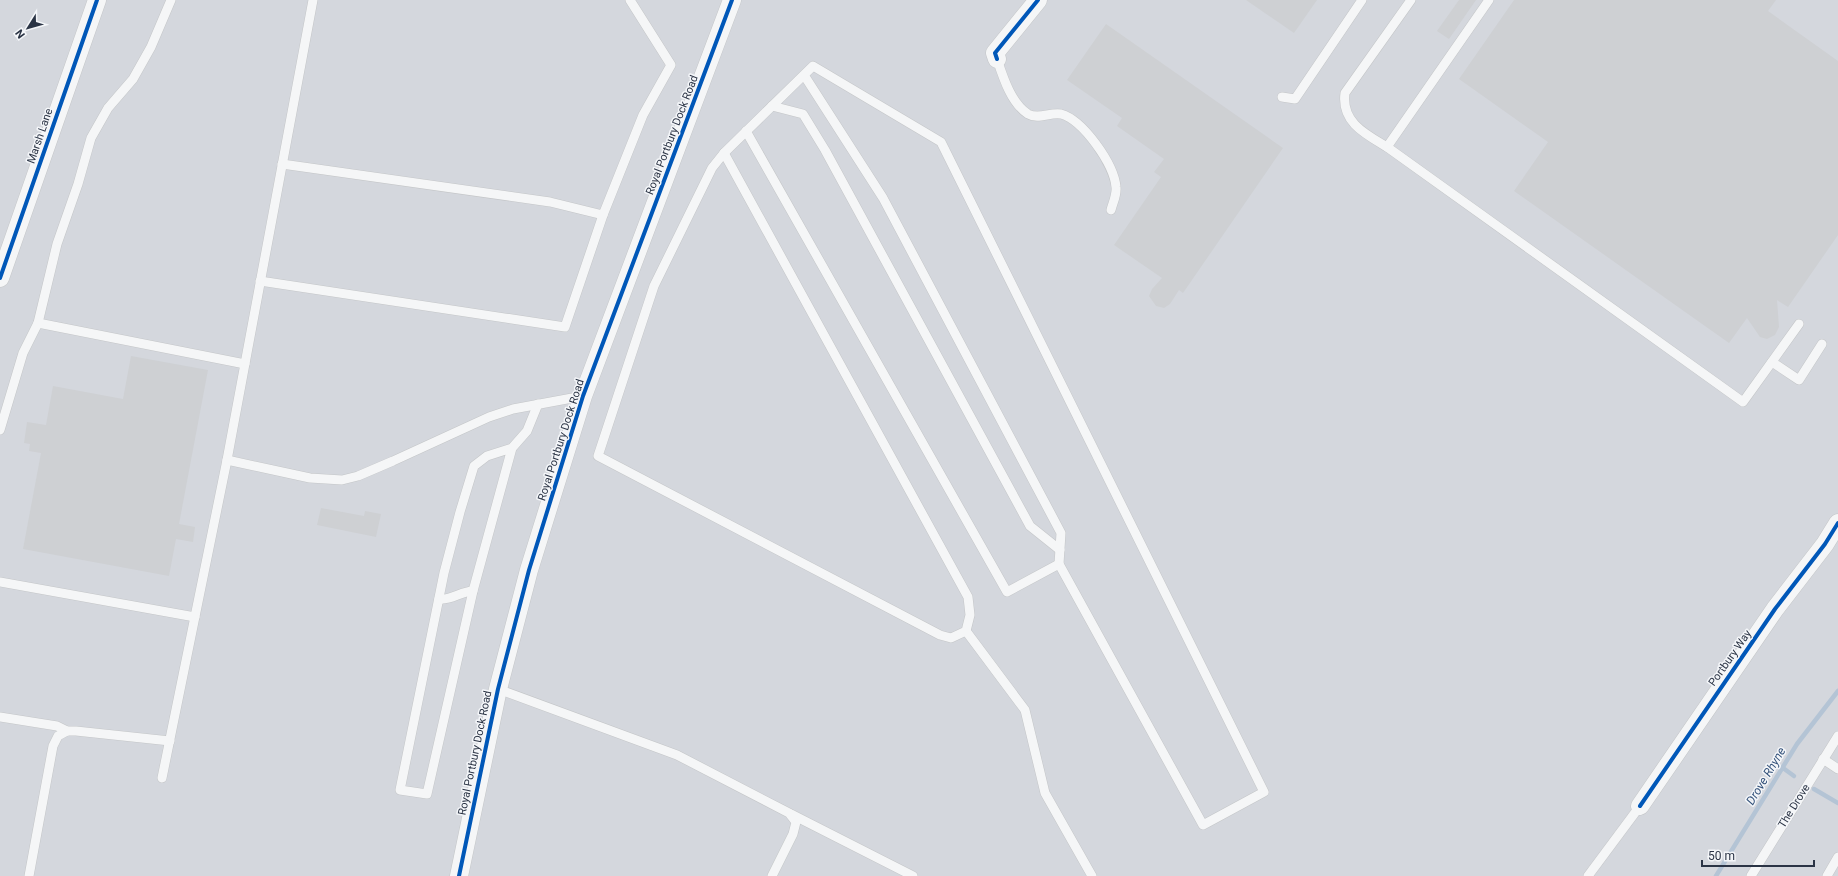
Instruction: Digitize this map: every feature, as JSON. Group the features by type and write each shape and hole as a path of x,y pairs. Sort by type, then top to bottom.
{"street":[{"name":"Marsh Lane","path":"0,278 97,0"},
{"name":"Royal Portbury Dock Road","path":"459,876 498,689 529,570 583,396 732,0"},
{"path":"997,59 995,53 1038,0"},
{"name":"Portbury Way","path":"1640,806 1775,609 1825,544 1838,523"}],"lane":[{"path":"0,430 23,353 38,323 57,244 78,184 91,138 108,108 133,79 151,47 171,0"},
{"path":"162,778 227,460 313,0"},
{"path":"260,281 565,327 603,215 643,115 671,65 630,0"},
{"path":"1282,97 1295,99 1362,0"},
{"path":"1412,0 1345,93 1344,104 1349,117 1359,130 1387,147 1743,402 1799,324"},
{"path":"1387,147 1489,0"},
{"path":"997,59 1016,103 1023,110 1030,115 1039,117 1059,114 1069,117 1079,125 1101,152 1111,167 1116,186 1116,195 1111,210"},
{"path":"804,75 883,198 1061,533 1059,564 1203,825 1264,792 940,142 813,66 724,153 712,168 654,286 598,456 940,635 951,638 966,631"},
{"path":"772,106 803,114 825,150 1030,526 1060,550"},
{"path":"746,131 1007,592 1059,564"},
{"path":"724,153 968,597 970,615 966,631"},
{"path":"282,164 550,202 603,215"},
{"path":"38,323 245,364"},
{"path":"1772,362 1799,380 1822,344"},
{"path":"227,460 310,478 342,480 358,476 393,461 489,417 513,409 583,396"},
{"path":"512,448 487,456 474,466 460,512 439,599 400,790 427,794 473,591 512,448 527,431 538,404"},
{"path":"0,582 195,617"},
{"path":"439,599 445,600 466,591 473,591"},
{"path":"966,631 1025,710 1045,793 1092,876"},
{"path":"498,689 560,711 676,756 912,876"},
{"path":"0,717 57,726 67,731 170,741"},
{"path":"30,876 53,746 58,736 67,731"},
{"name":"The Drove","path":"1751,876 1838,736"},
{"path":"1823,759 1838,770"},
{"path":"1588,876 1640,806"},
{"path":"772,876 793,834 796,822 789,813"},
{"path":"1827,876 1838,858"}],"shaded area":[{"path":"0,0 1838,0 1838,876 0,876"}],"building":[{"path":"1246,0 1317,0 1294,33"},
{"path":"1459,0 1476,0 1449,39 1437,31"},
{"path":"1514,0 1776,0 1768,11 1838,61 1838,235 1788,307 1777,300 1779,327 1775,335 1767,339 1760,337 1747,318 1729,343 1514,191 1548,142 1459,79"},
{"path":"1106,24 1283,148 1183,293 1179,290 1170,304 1164,308 1156,306 1149,296 1152,289 1162,278 1114,245 1161,177 1154,172 1164,159 1117,126 1122,118 1067,80"},
{"path":"131,356 208,370 179,524 195,527 193,542 176,539 169,576 23,549 41,453 29,451 30,444 24,443 27,422 46,425 53,386 123,399"},
{"path":"321,508 364,516 365,511 381,514 376,537 317,525"}],"waterway":[{"name":"Drove Rhyne","path":"1716,876 1797,744 1838,691"},
{"path":"1783,768 1794,776"},
{"path":"1814,789 1838,803"}],"cycle path":[{"path":"0,278 97,0"},
{"path":"459,876 498,689 529,570 583,396 732,0"},
{"path":"997,59 995,53 1038,0"},
{"path":"1640,806 1775,609 1825,544 1838,523"}]}
